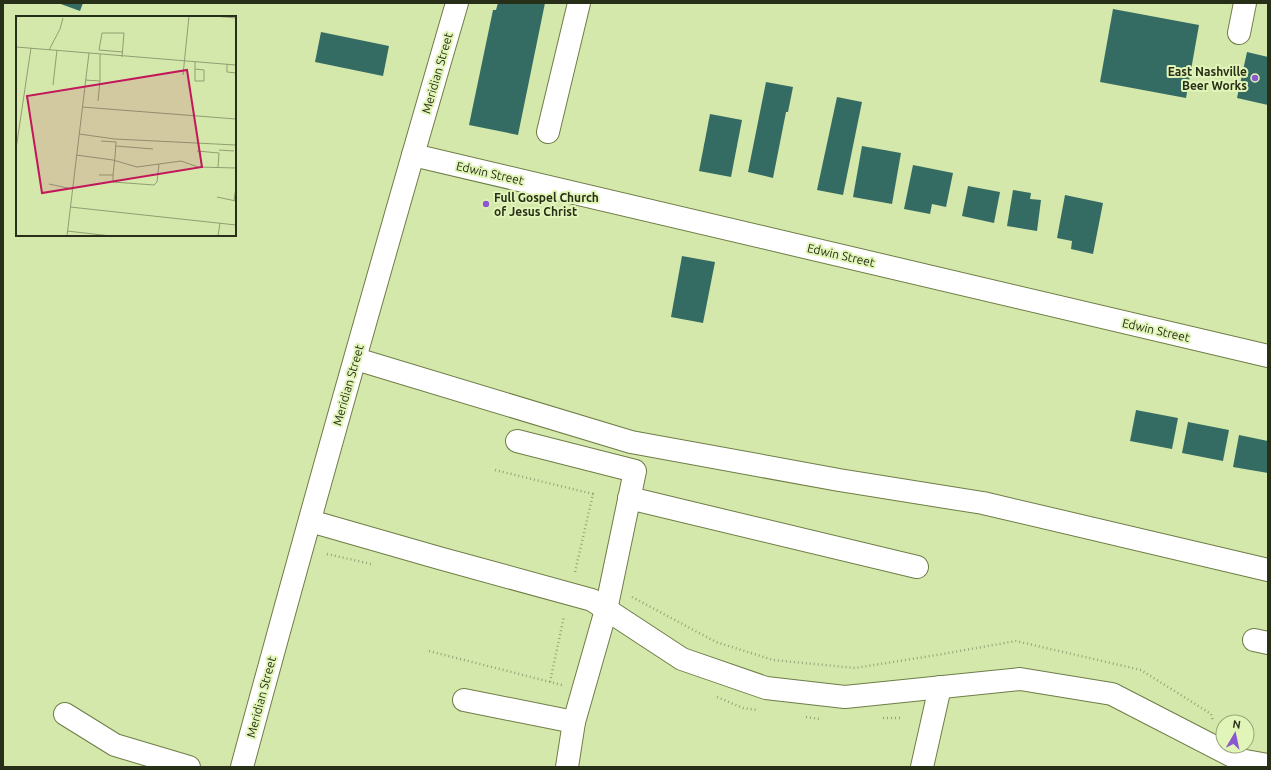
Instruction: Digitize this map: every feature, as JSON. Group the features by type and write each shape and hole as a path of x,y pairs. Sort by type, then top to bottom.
{"street":[{"name":"Meridian Street","path":"242,767 413,155 458,3"},
{"path":"548,132 579,3"},
{"path":"1239,33 1245,3"},
{"name":"Edwin Street","path":"413,155 1268,356"},
{"path":"356,359 631,442 839,480 983,503 1268,570"},
{"path":"517,441 635,471 606,610 574,722 567,767"},
{"path":"629,498 917,566"},
{"path":"310,521 592,600 682,659 766,688 845,697 1020,679 1112,694 1240,760 1268,765"},
{"path":"922,767 940,687"},
{"path":"464,700 574,722"},
{"path":"65,714 115,745 189,767"}],"path":[{"path":"495,470 593,494 574,575"},
{"path":"628,595 716,642 773,660 855,668 1016,641 1141,670 1211,714 1215,726"},
{"path":"550,682 566,610"},
{"path":"429,651 562,685"}],"building":[{"path":"58,3 83,3 80,11"},
{"path":"498,3 545,3 518,135 469,125 493,10 496,10"},
{"path":"1113,9 1199,25 1186,98 1100,82"},
{"path":"321,32 389,46 383,76 315,62"},
{"name":"East Nashville Beer Works","path":"1247,52 1268,57 1268,105 1237,98"},
{"path":"766,82 793,87 788,112 786,112 773,178 748,172"},
{"path":"837,97 862,102 843,195 817,190"},
{"path":"710,114 742,120 731,177 699,171"},
{"path":"862,146 901,153 892,204 853,197"},
{"path":"913,165 953,173 946,207 932,204 930,214 904,209"},
{"path":"968,186 1000,192 994,223 962,216"},
{"path":"1013,190 1031,193 1030,199 1041,200 1037,231 1007,226"},
{"path":"1065,195 1103,203 1093,254 1071,249 1072,241 1057,238"},
{"path":"682,256 715,262 703,323 671,317"},
{"path":"1136,410 1178,418 1172,449 1130,441"},
{"path":"1188,422 1229,430 1223,461 1182,453"},
{"path":"1239,435 1268,441 1268,473 1233,467"}],"place":[{"name":"East Nashville Beer Works","path":"1255,78"},
{"name":"Full Gospel Church of Jesus Christ","path":"486,204"}]}
